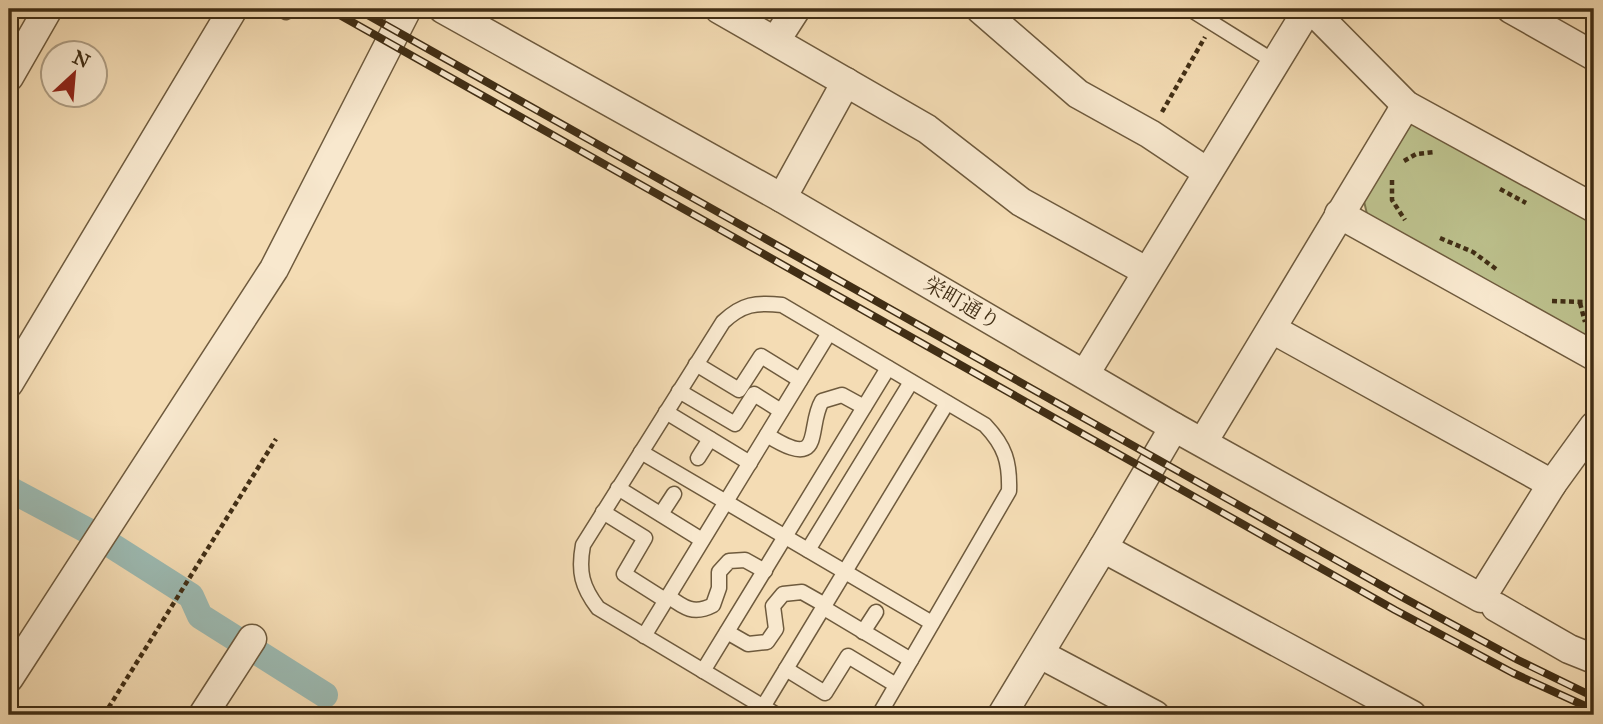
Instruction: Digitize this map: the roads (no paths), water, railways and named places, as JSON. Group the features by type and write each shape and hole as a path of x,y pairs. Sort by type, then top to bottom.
{"street":[{"path":"9,77 48,9"},
{"path":"9,383 233,9"},
{"path":"9,678 274,268 407,9"},
{"name":"栄町通り","path":"443,9 782,198 1174,427 1569,649 1594,659"},
{"path":"719,9 927,129 1021,202 1146,271"},
{"path":"776,40 796,9"},
{"path":"979,9 1078,94 1150,134 1206,172"},
{"path":"1085,374 1206,172 1309,9 1406,105 1594,208"},
{"path":"1511,9 1594,56"},
{"path":"782,198 846,82"},
{"path":"1203,442 1406,105"},
{"path":"1339,214 1594,356"},
{"path":"1272,329 1552,484"},
{"path":"1489,602 1552,484 1594,426"},
{"path":"1003,715 1174,427"},
{"path":"1103,548 1412,715"},
{"path":"203,715 247,648"},
{"path":"1040,654 1155,715"}],"lane":[{"path":"1190,9 1275,62"},
{"path":"878,715 1009,491 1010,464 1001,442 985,425 782,305 758,302 738,307 723,321 583,545 579,569 584,590 598,608 769,712 786,669 947,403"},
{"path":"644,636 829,333"},
{"path":"696,364 739,390 761,356 800,380"},
{"path":"704,671 888,368"},
{"path":"808,550 911,382"},
{"path":"679,391 735,424 754,394 781,411"},
{"path":"767,435 788,447 799,449 809,445 815,437 817,409 822,401 842,395 864,407"},
{"path":"666,412 750,463"},
{"path":"698,458 710,439"},
{"path":"641,452 932,623"},
{"path":"618,488 702,540"},
{"path":"661,514 674,494"},
{"path":"603,512 645,538 624,575 685,609 705,610 713,605 719,587 719,572 729,561 745,560 765,571"},
{"path":"727,632 748,644 767,642 776,629 773,606 783,594 802,592 911,660"},
{"path":"863,632 876,612"},
{"path":"786,669 825,693 848,656 896,685"}],"waterway":[{"path":"13,491 92,533 191,596 200,616 325,695"}],"railway":[{"path":"329,9 1395,610 1513,673 1594,710"},
{"path":"357,9 1402,597 1518,660 1594,697"}]}
